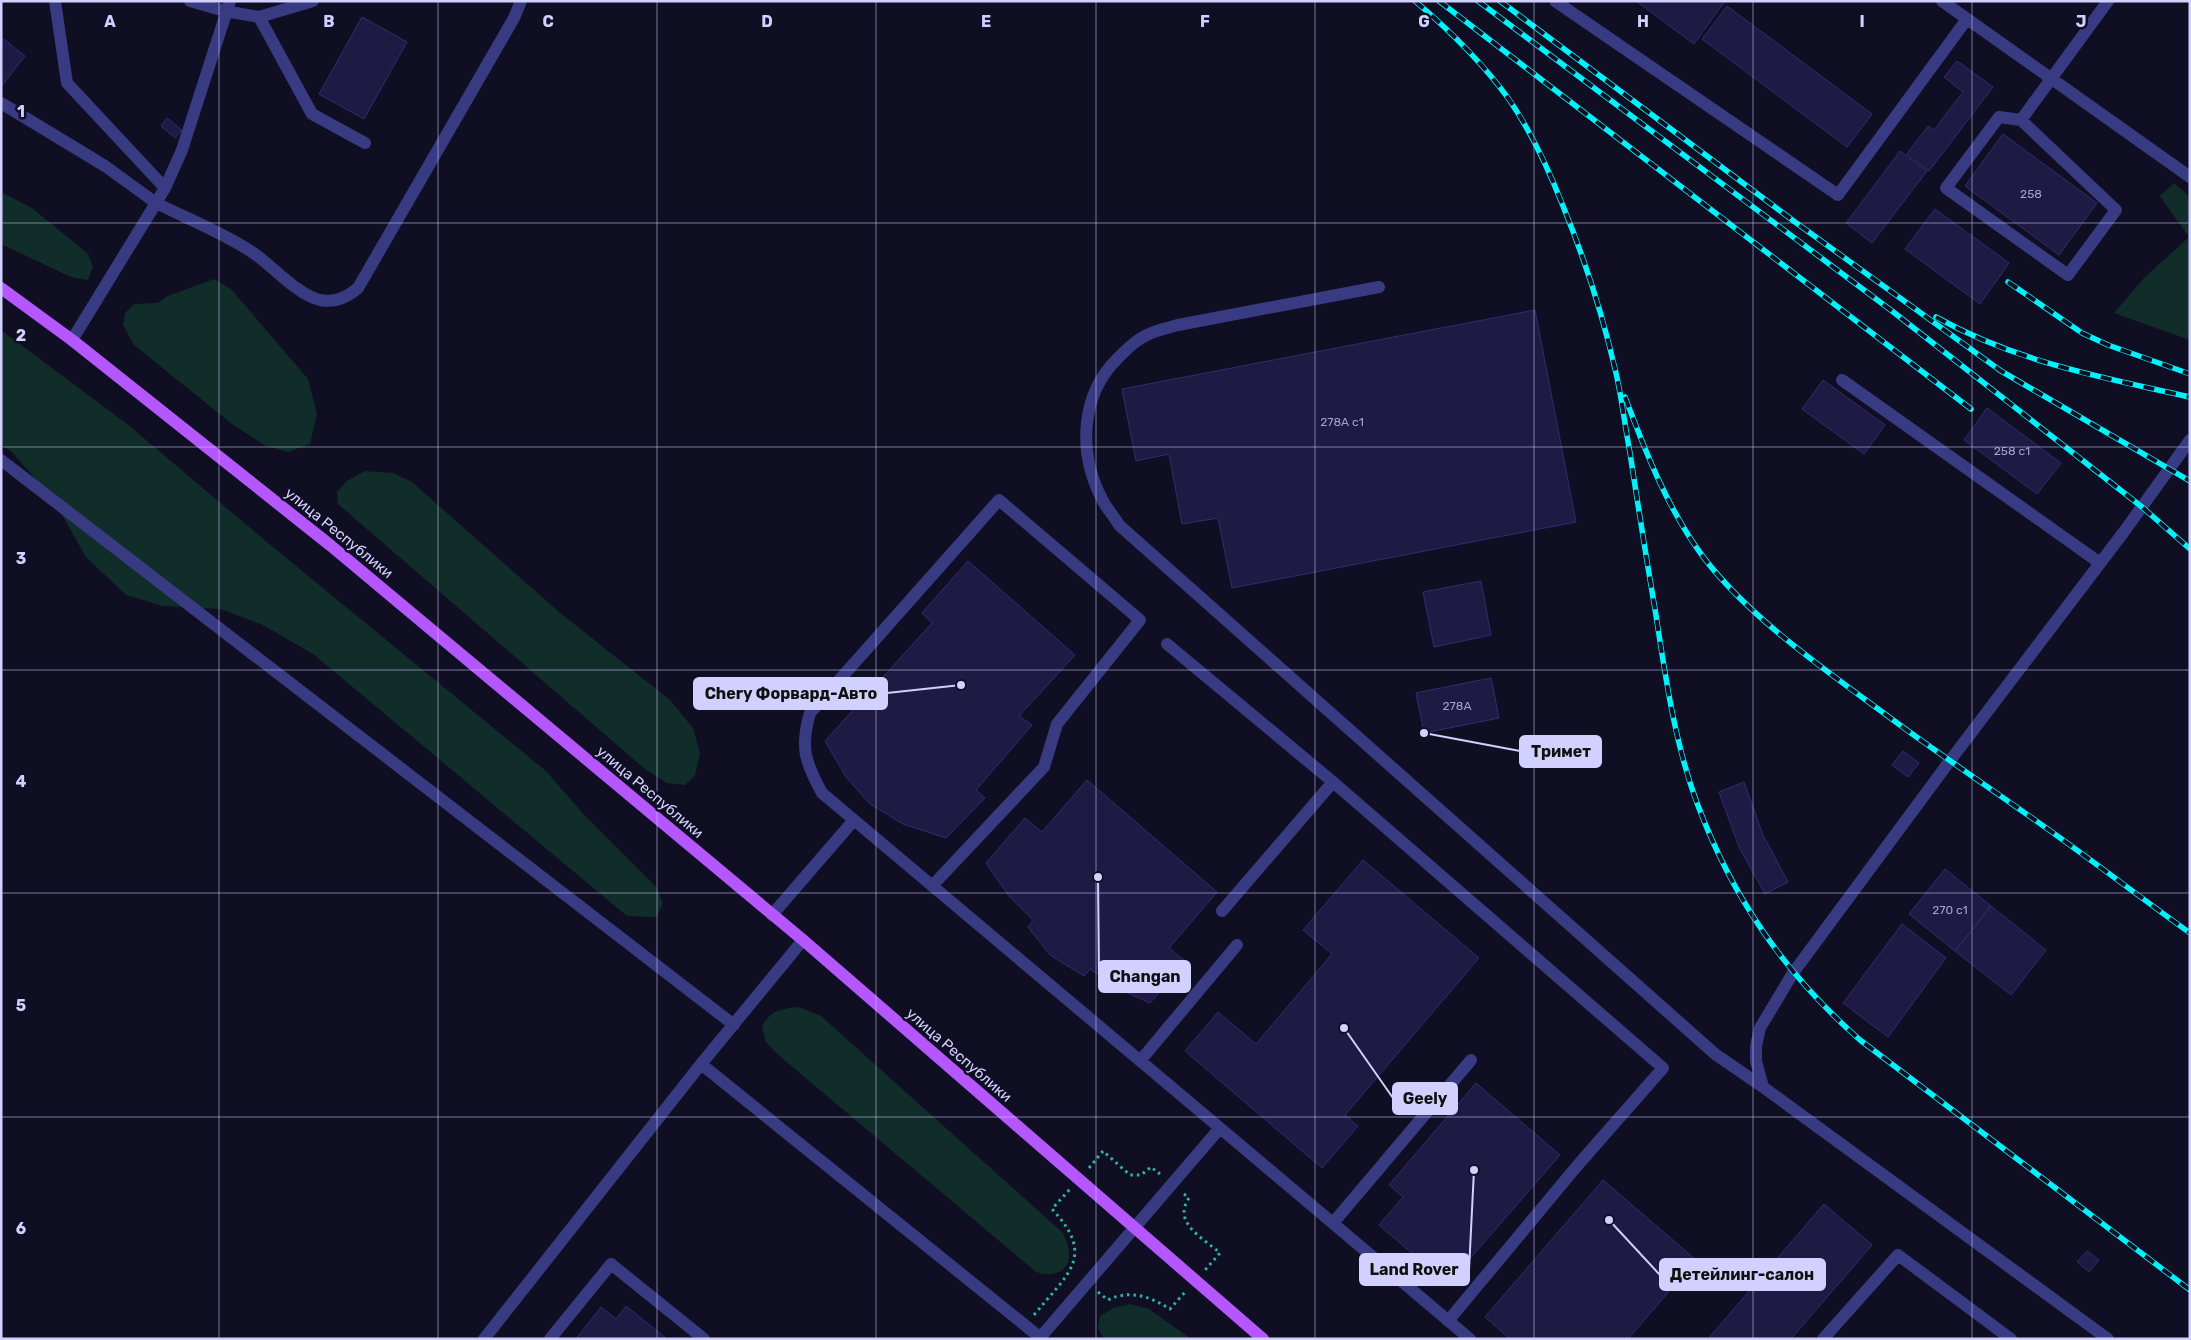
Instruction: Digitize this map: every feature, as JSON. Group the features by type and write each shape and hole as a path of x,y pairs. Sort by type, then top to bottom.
{"main road":[{"name":"улица Республики","path":"1,288 72,340 330,545 803,940 1263,1339"}],"lane":[{"path":"54,1 67,83 165,188"},
{"path":"190,1 228,6 259,17 313,1"},
{"path":"1,103 105,166 156,203 230,238 254,253 305,293 319,300 333,301 346,297 358,288 514,18 521,1"},
{"path":"1554,1 1838,195 1967,19"},
{"path":"1942,1 2190,177"},
{"path":"2021,120 2108,1"},
{"path":"72,340 165,188 182,150 228,6"},
{"path":"259,17 312,114 365,143"},
{"path":"1999,117 2021,120 2116,210 2068,275 1946,188 1999,117"},
{"path":"1379,286 1178,324 1148,334 1128,349 1107,369 1097,386 1085,430 1086,454 1093,480 1103,501 1119,525 1715,1054 2108,1339"},
{"path":"1842,380 2100,564"},
{"path":"1762,1087 1756,1061 1756,1046 1760,1028 1793,973 1955,754 2100,564 2190,440"},
{"path":"1,460 734,1025"},
{"path":"932,886 1044,767 1057,724 1140,620 999,500 810,713 804,733 804,750 810,772 822,793 932,886 1220,1128 1333,1224 1448,1320 1470,1339"},
{"path":"1167,644 1333,782 1663,1068 1577,1166 1448,1320"},
{"path":"1222,912 1333,782"},
{"path":"772,915 854,820"},
{"path":"484,1339 701,1064 803,940"},
{"path":"1140,1061 1237,945"},
{"path":"1333,1224 1471,1060"},
{"path":"701,1064 1040,1338 1133,1227 1220,1128"},
{"path":"1823,1339 1898,1255 2011,1339"},
{"path":"550,1339 611,1264 704,1339"}],"path":[{"path":"1104,1151 1130,1174 1141,1175 1151,1167"},
{"path":"1189,1198 1182,1211 1185,1223 1220,1253"},
{"path":"1026,1325 1074,1262 1076,1247 1073,1237 1069,1228 1052,1209"},
{"path":"1108,1300 1125,1294 1146,1296 1170,1309"}],"green space":[{"path":"2174,183 2190,197 2190,340 2114,313 2144,278 2189,237 2160,196"},
{"path":"1,192 32,208 88,254 93,267 88,280 71,277 1,244"},
{"path":"214,279 231,289 308,379 317,414 310,444 288,452 266,446 232,424 134,345 123,325 125,313 134,304 158,303 168,296"},
{"path":"1,330 127,424 268,543 546,771 586,817 656,887 663,903 656,917 627,916 313,654 263,625 221,609 163,606 126,595 86,557 53,499 12,452 1,444"},
{"path":"365,471 393,473 412,482 559,612 670,700 693,728 700,754 695,775 685,785 667,783 646,770 338,504 337,492 347,481"},
{"path":"799,1007 821,1016 1063,1233 1069,1254 1068,1263 1065,1267 1061,1271 1051,1274 1035,1271 776,1053 766,1042 762,1026 773,1013"},
{"path":"1130,1304 1149,1309 1191,1339 1104,1339 1098,1328 1100,1316 1113,1308"}],"building":[{"path":"1636,1 1725,1 1694,44"},
{"path":"1727,6 1872,114 1847,147 1702,39"},
{"path":"362,17 407,42 364,119 319,94"},
{"path":"1,37 25,56 1,87"},
{"path":"1957,61 1993,87 1929,171 1907,154 1928,126 1934,130 1963,92 1944,77"},
{"path":"167,118 182,130 175,138 161,126"},
{"path":"2003,134 2097,203 2059,255 1965,186"},
{"path":"1900,151 1927,171 1872,243 1846,223"},
{"path":"1935,209 2009,263 1980,304 1905,249"},
{"path":"1535,310 1576,522 1232,588 1218,518 1182,524 1169,454 1136,461 1122,389"},
{"path":"1823,380 1885,425 1864,454 1802,409"},
{"path":"1987,408 2061,463 2037,494 1964,440"},
{"path":"968,561 1075,655 1019,716 1032,725 976,790 985,798 946,838 903,824 870,804 846,777 825,741 932,623 922,613"},
{"path":"1481,581 1491,635 1434,647 1423,592"},
{"path":"1491,678 1499,718 1424,733 1416,693"},
{"path":"1903,751 1919,763 1908,777 1892,765"},
{"path":"1087,780 1217,892 1169,948 1186,962 1150,1003 1117,988 1090,969 1084,976 1050,955 1028,927 1033,920 1009,896 986,863 1025,818 1042,832"},
{"path":"1744,782 1763,835 1788,882 1765,894 1739,847 1719,792"},
{"path":"1363,860 1479,958 1345,1115 1358,1126 1322,1168 1185,1051 1218,1012 1256,1044 1332,954 1303,930"},
{"path":"1945,869 1991,906 1955,951 1909,914"},
{"path":"1991,906 2046,950 2011,995 1955,951"},
{"path":"1902,924 1946,958 1888,1037 1843,1003"},
{"path":"1476,1083 1560,1155 1448,1284 1379,1225 1403,1197 1389,1185"},
{"path":"1603,1180 1696,1260 1628,1339 1510,1339 1485,1317"},
{"path":"1824,1204 1872,1245 1791,1339 1708,1339"},
{"path":"2087,1251 2099,1260 2089,1272 2077,1262"},
{"path":"626,1306 667,1339 576,1339 601,1307 616,1319"}],"railway":[{"path":"1415,1 1464,46 1508,98 1532,137 1545,164 1579,247 1593,288 1618,383 1667,682 1682,756 1697,803 1711,837 1744,902 1763,932 1807,988 1860,1040 2190,1290"},
{"path":"1439,1 1971,409"},
{"path":"1478,1 1892,311 2142,507 2190,549"},
{"path":"1500,1 1795,222 2001,371 2190,481"},
{"path":"2008,282 2082,333 2108,345 2190,374"},
{"path":"1936,317 1966,333 2028,357 2091,375 2190,397"},
{"path":"1625,397 1659,480 1691,540 1722,580 1765,622 1837,679 1921,741 2072,846 2190,933"}],"place":[{"name":"Chery Форвард-Авто","path":"961,685"},
{"name":"Тримет","path":"1424,733"},
{"name":"Changan","path":"1098,877"},
{"name":"Geely","path":"1344,1028"},
{"name":"Land Rover","path":"1474,1170"},
{"name":"Детейлинг-салон","path":"1609,1220"}]}
